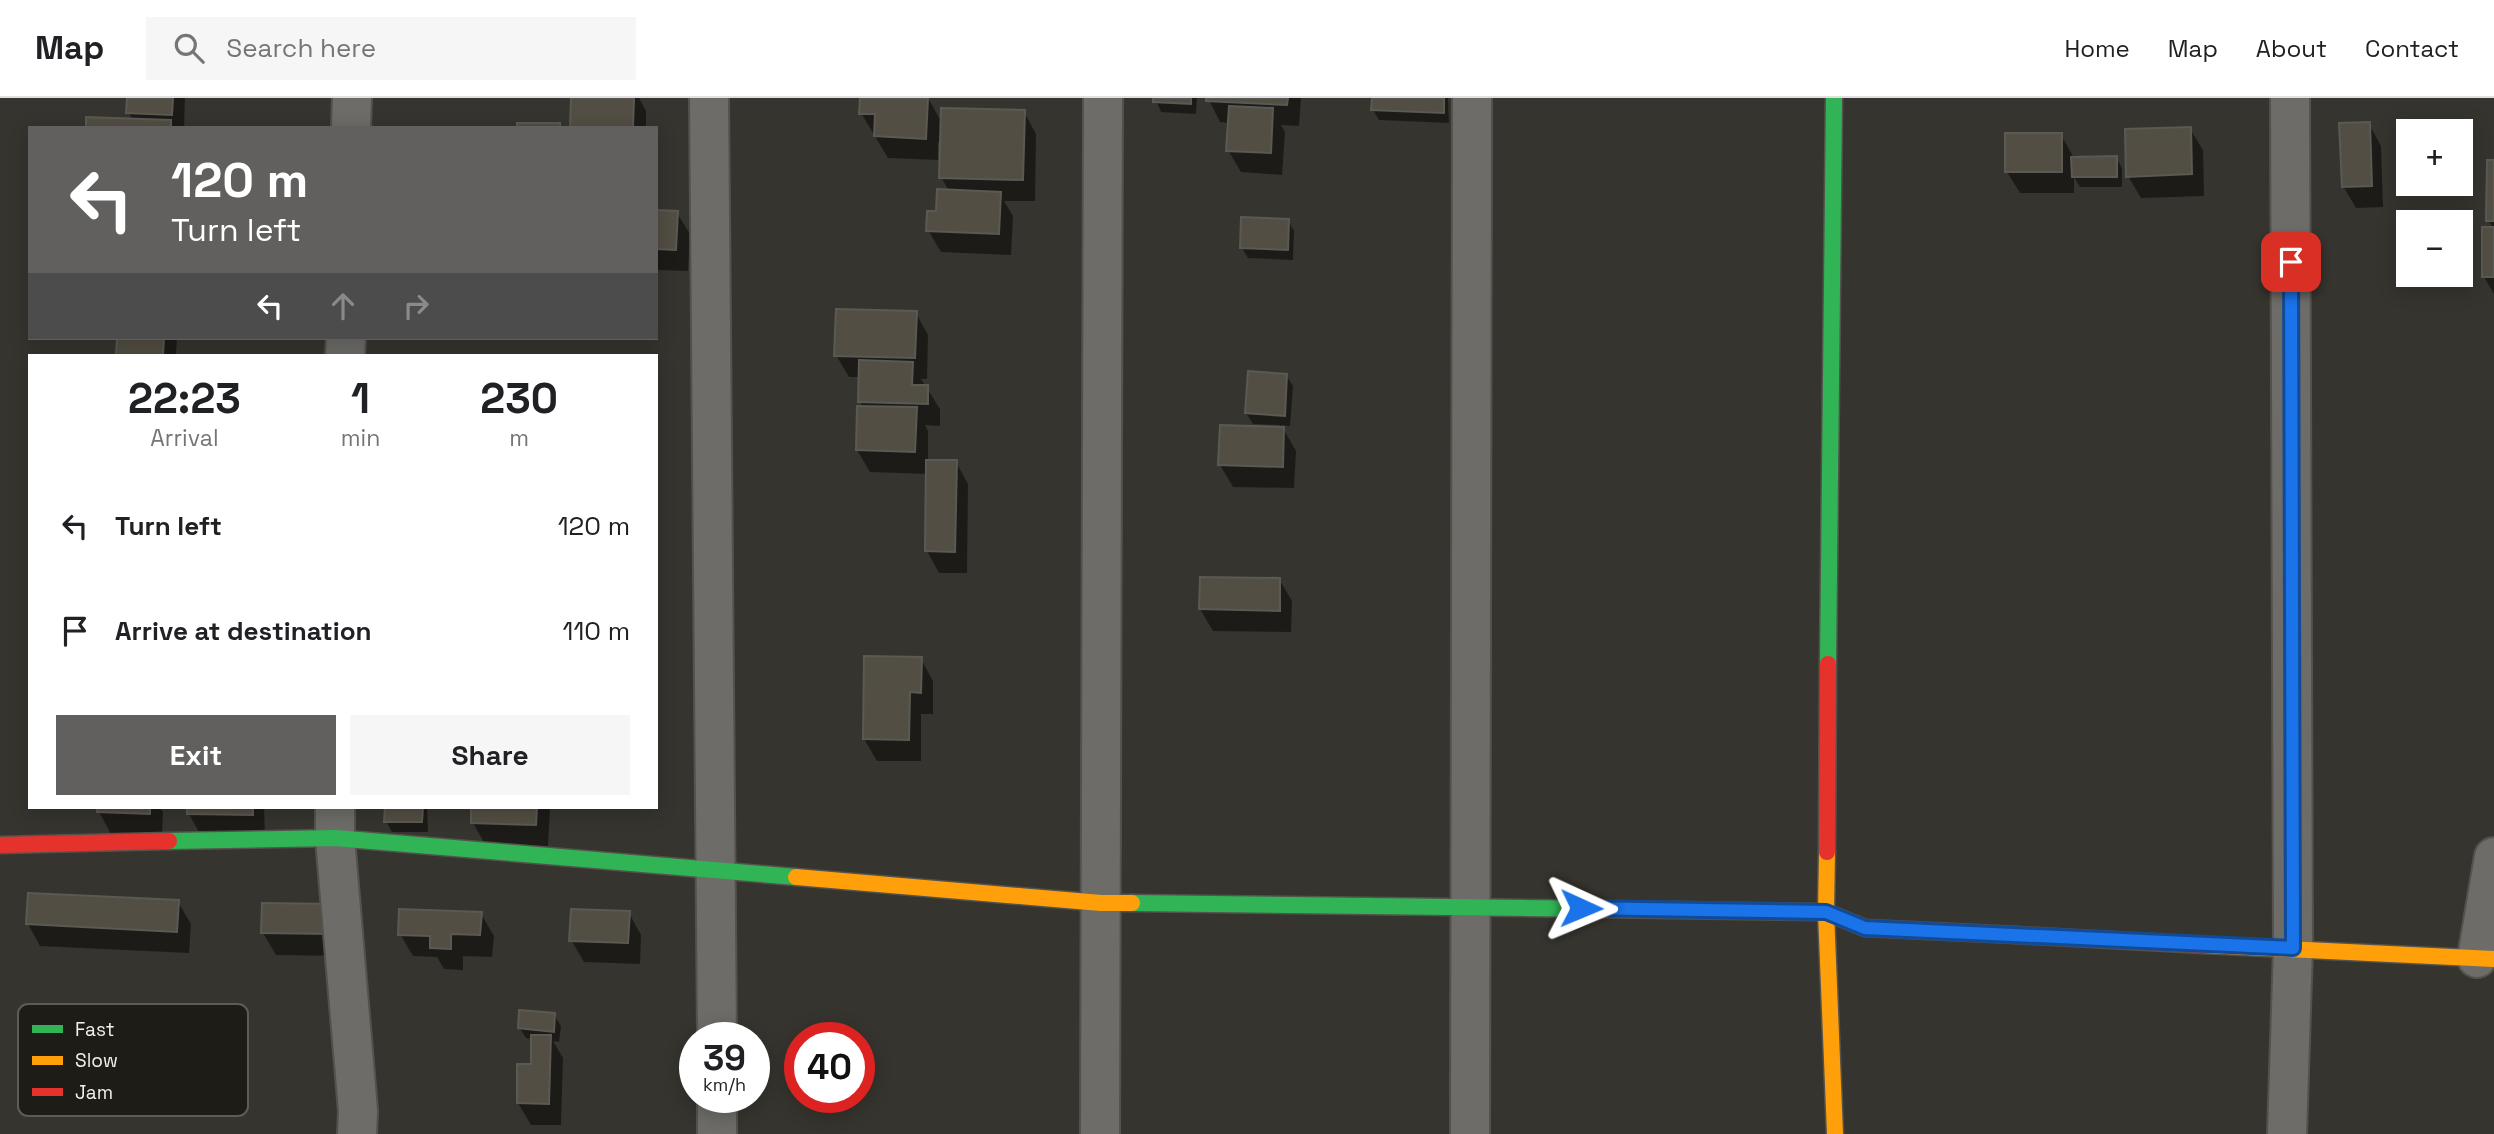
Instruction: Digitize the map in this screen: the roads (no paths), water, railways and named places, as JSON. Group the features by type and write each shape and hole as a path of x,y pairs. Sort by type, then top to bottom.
{"street":[{"path":"351,126 352,98"},
{"path":"709,98 717,1022"},
{"path":"1100,1134 1103,98"},
{"path":"1470,1134 1472,98"},
{"path":"1834,98 1826,912 1835,1134"},
{"path":"2287,1134 2293,948 2290,98"},
{"path":"335,822 358,1111 357,1134"},
{"path":"0,845 335,822 715,870 1101,902 1826,912 1865,928 2485,958 2494,857"},
{"path":"717,1113 718,1134"}]}
